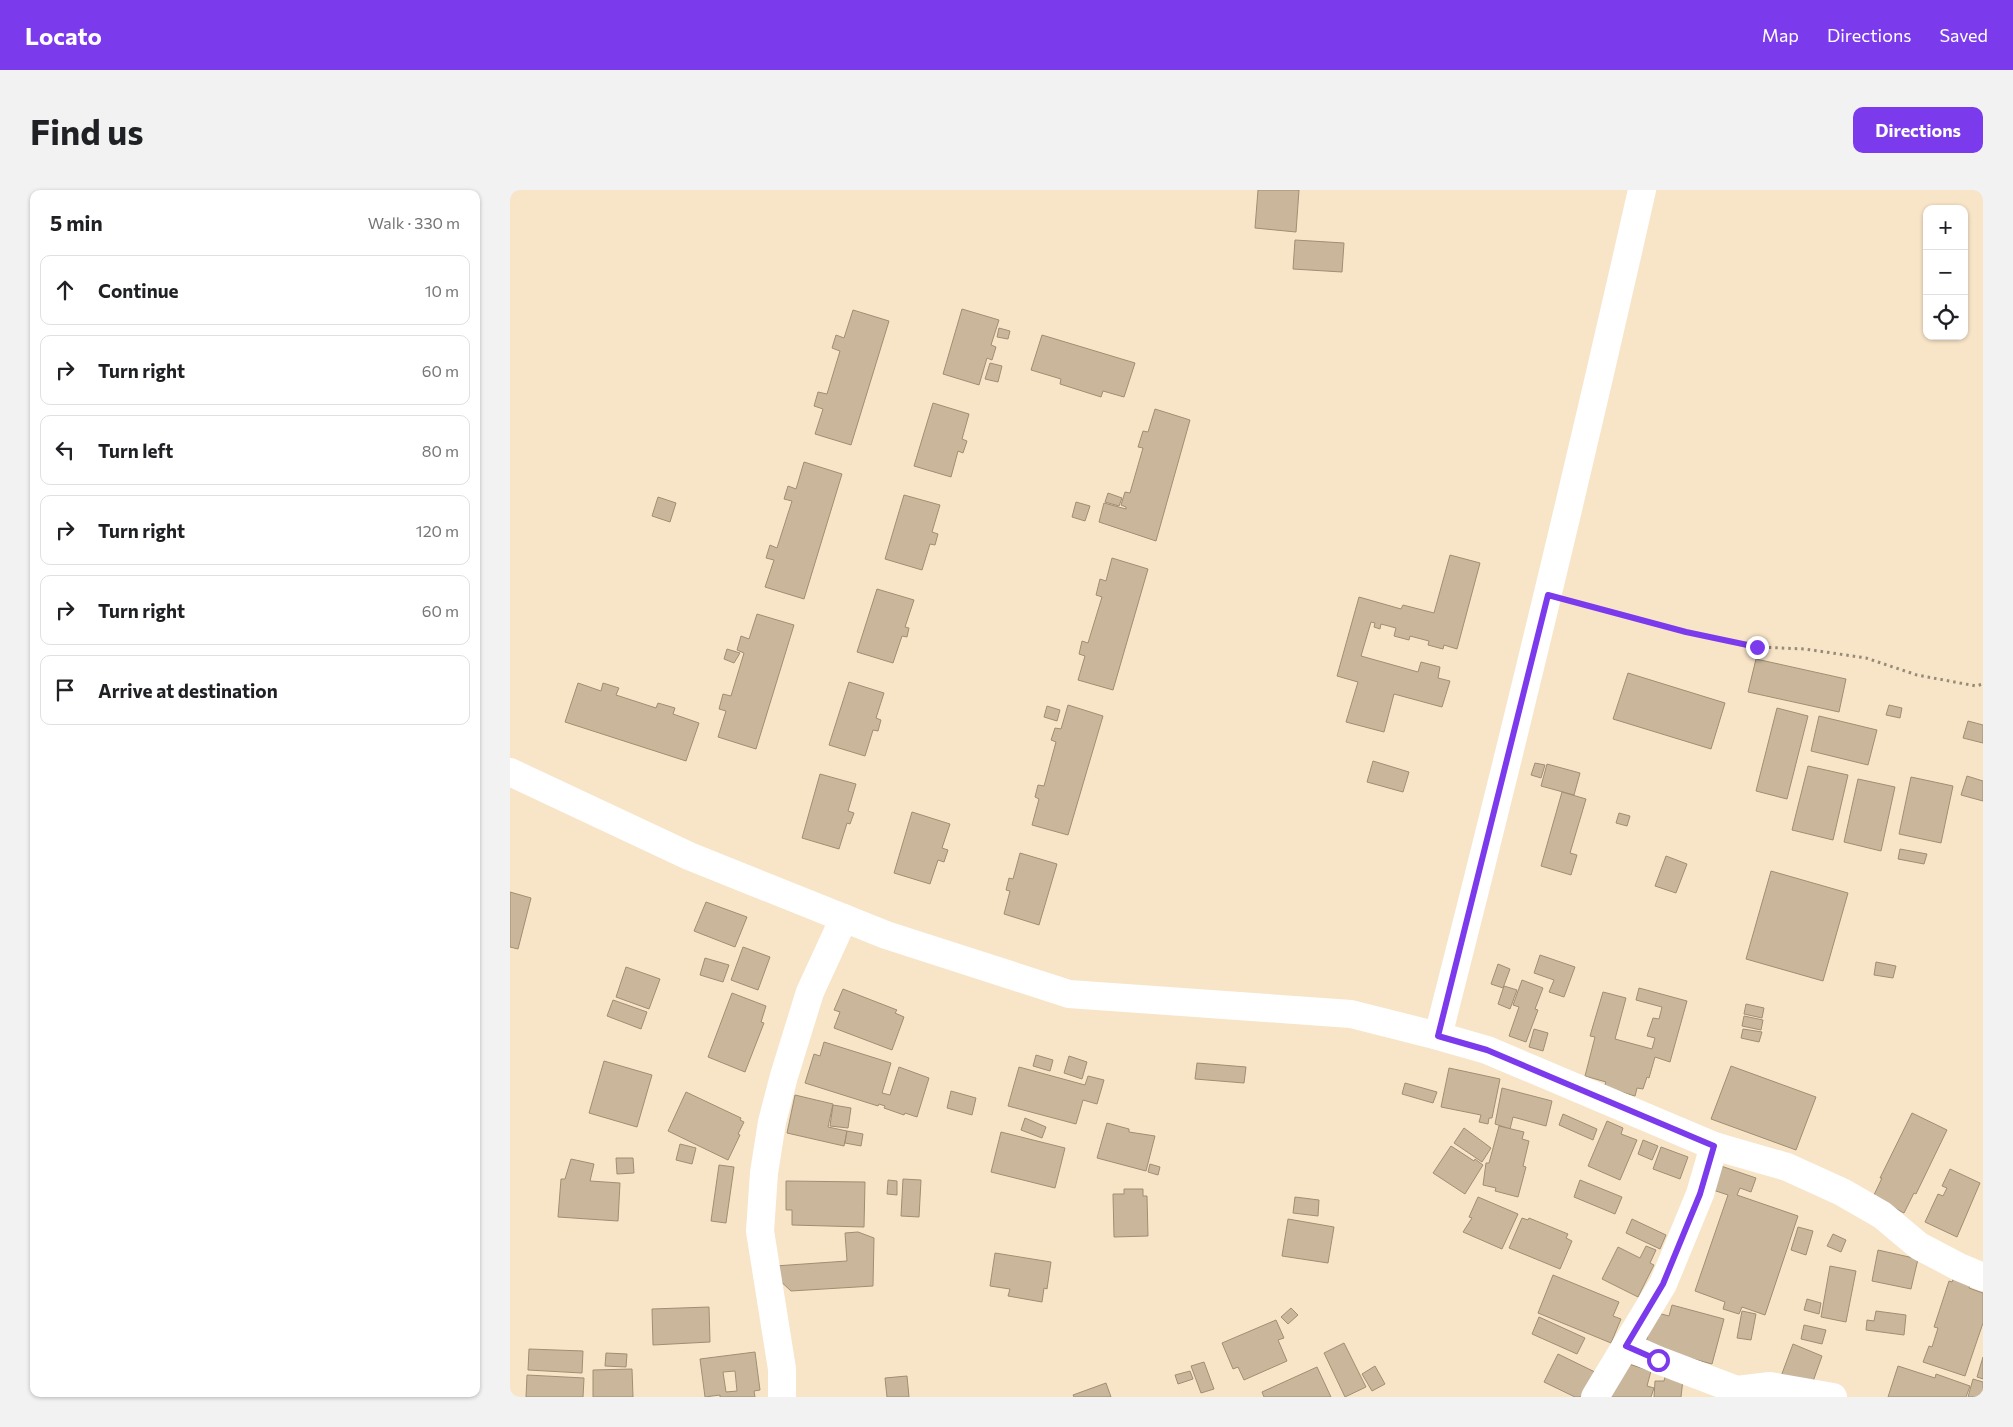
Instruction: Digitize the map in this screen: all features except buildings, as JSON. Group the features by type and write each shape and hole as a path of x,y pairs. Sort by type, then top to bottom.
{"street":[{"path":"1438,1036 1575,486 1642,190"},
{"path":"510,772 689,856 886,935 1069,994 1351,1014 1487,1050 1714,1146 1787,1168 1842,1192 1882,1215 1919,1246 1959,1268 1983,1277"},
{"path":"782,1397 782,1369 760,1231 764,1173 772,1122 810,992 844,918"},
{"path":"1595,1397 1663,1284 1700,1194 1714,1146"},
{"path":"1626,1346 1739,1393 1770,1386 1833,1397"}],"path":[{"path":"1548,595 1686,632 1757,647 1805,649 1866,658 1917,675 1976,686 1983,684"}],"route":[{"path":"1658,1360 1626,1346 1663,1284 1700,1194 1714,1146 1487,1050 1438,1036 1548,595 1686,632 1757,647"}]}
